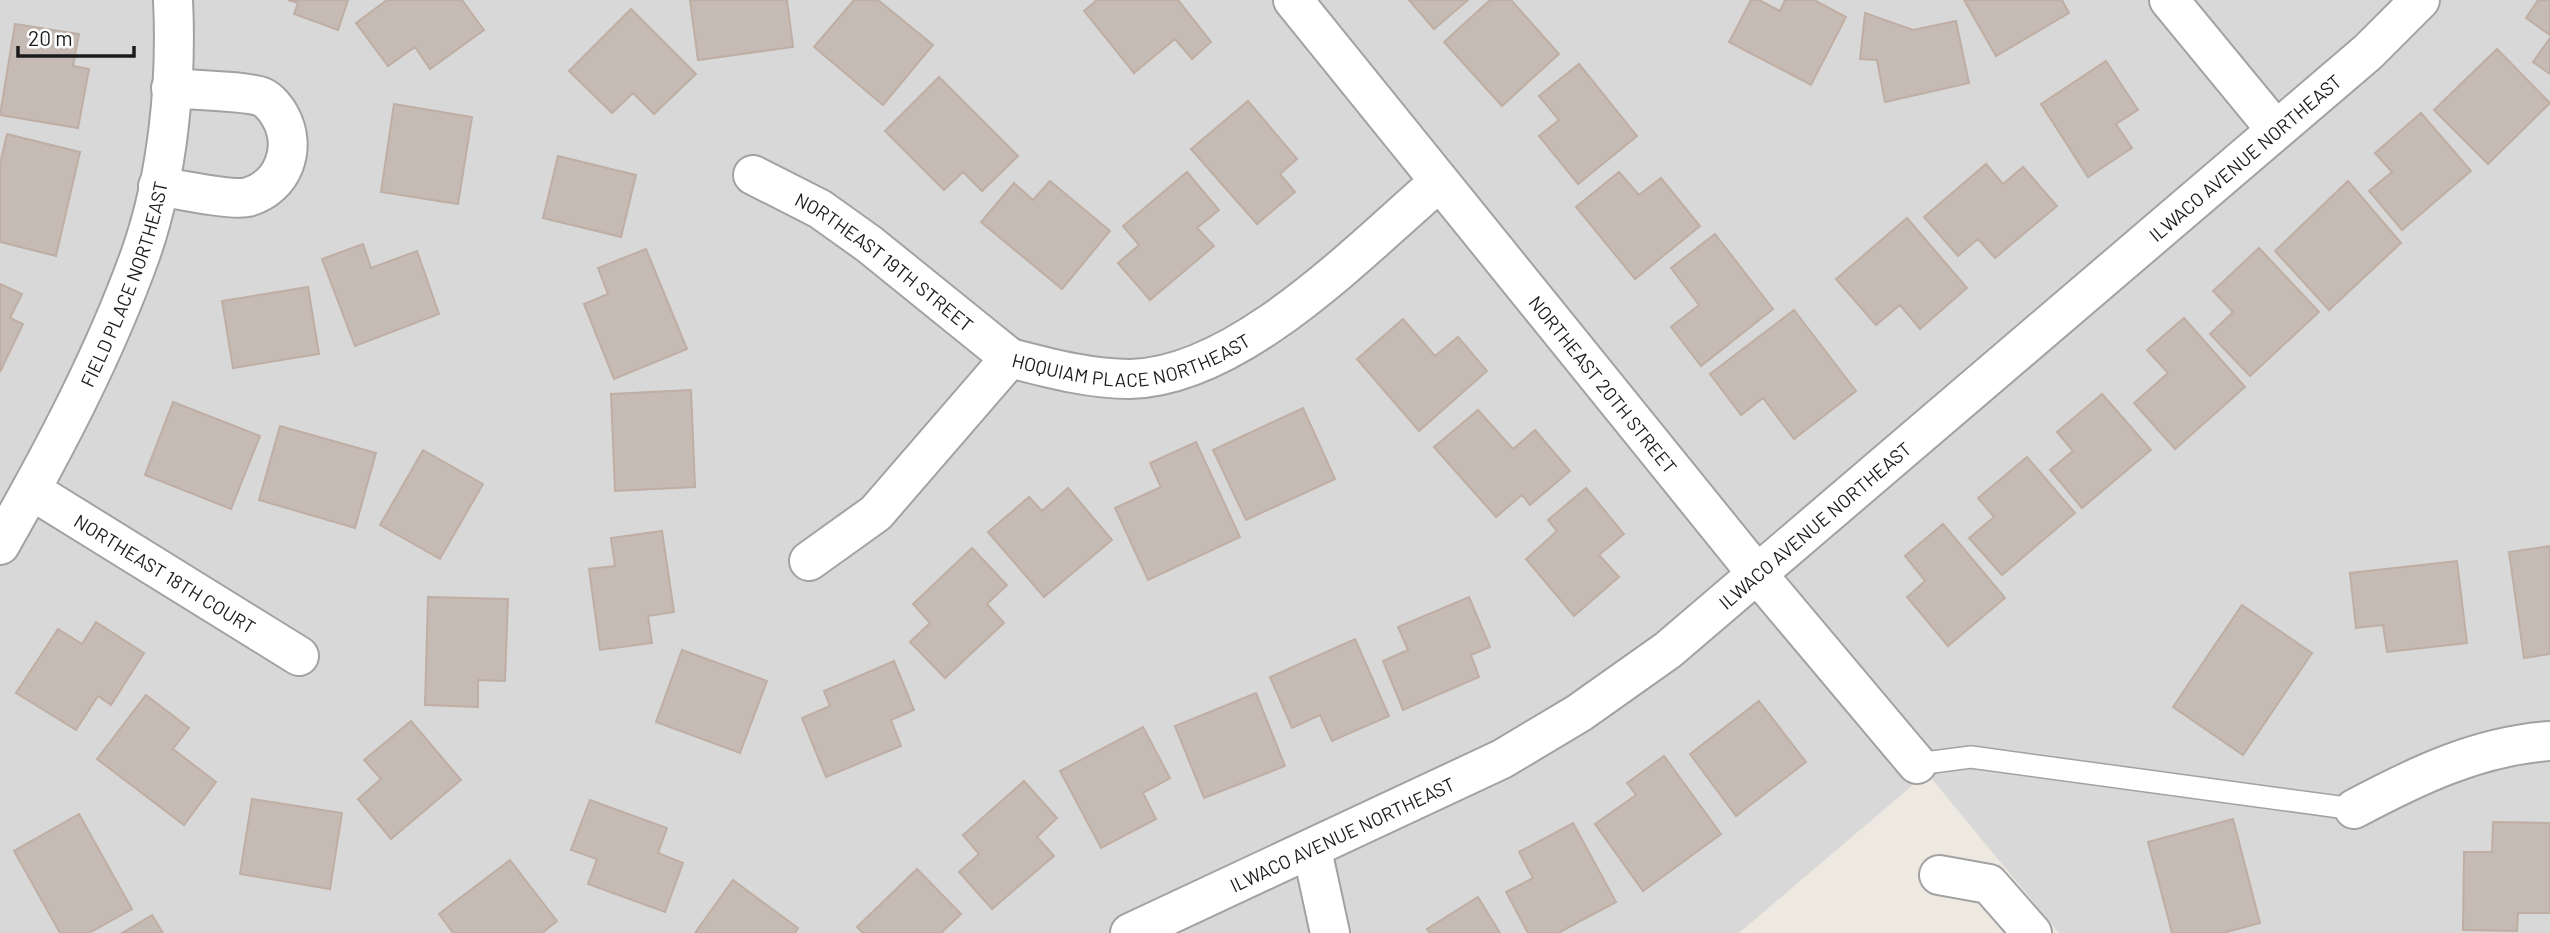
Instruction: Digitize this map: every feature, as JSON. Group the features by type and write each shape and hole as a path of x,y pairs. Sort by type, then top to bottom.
{"street":[{"name":"FIELD PLACE NORTHEAST","path":"0,545 31,490 102,347 141,251 158,186 172,88 173,0"},
{"name":"NORTHEAST 20TH STREET","path":"1293,0 1758,575 1916,764"},
{"path":"2169,0 2276,130"},
{"name":"ILWACO AVENUE NORTHEAST","path":"1130,933 1187,922 1312,849 1502,759 1580,713 1668,650 2368,51 2420,0"},
{"path":"158,186 244,198 262,191 276,179 286,163 289,144 286,126 277,110 262,97 172,88"},
{"name":"NORTHEAST 19TH STREET","path":"753,175 820,209 869,244 1010,358"},
{"name":"HOQUIAM PLACE NORTHEAST","path":"809,561 876,513 1010,358 1090,376 1132,379 1177,370 1219,356 1253,336 1295,305 1439,182"},
{"name":"NORTHEAST 18TH COURT","path":"31,490 299,656"},
{"path":"2354,810 2421,774 2476,755 2526,743 2550,741"},
{"path":"1312,849 1330,933"},
{"path":"1939,875 1989,884 2032,933"}],"lane":[{"path":"1916,764 1971,757 2354,810"}],"shaded area":[{"path":"0,0 2550,0 2550,933 2059,933 1927,773 1739,933 0,933"}],"building":[{"path":"288,0 348,0 338,30 294,14 298,3"},
{"path":"387,0 462,0 484,30 430,69 415,47 388,66 356,23"},
{"path":"690,0 787,0 793,47 698,60"},
{"path":"854,0 878,0 933,45 883,105 814,47"},
{"path":"1097,0 1178,0 1211,42 1192,59 1175,39 1134,73 1084,11"},
{"path":"1409,0 1468,0 1434,29"},
{"path":"1490,0 1511,0 1559,54 1502,106 1444,42"},
{"path":"1751,0 1759,0 1780,11 1785,0 1814,0 1846,17 1811,85 1729,42"},
{"path":"1964,0 2062,0 2069,13 1996,56"},
{"path":"2538,0 2550,0 2550,35 2526,18"},
{"path":"631,9 696,74 654,114 633,93 612,113 569,71"},
{"path":"1865,13 1913,30 1956,21 1969,83 1885,102 1877,60 1860,59"},
{"path":"15,24 79,34 73,66 89,69 78,128 0,115"},
{"path":"2550,38 2550,74 2533,62"},
{"path":"2497,49 2550,103 2488,164 2434,110"},
{"path":"2106,61 2138,110 2116,124 2132,148 2088,177 2041,104"},
{"path":"1579,64 1637,136 1578,184 1539,136 1559,120 1539,96"},
{"path":"939,77 1018,156 982,191 963,172 944,190 885,131"},
{"path":"1248,101 1297,159 1280,174 1295,192 1257,224 1191,149"},
{"path":"394,104 472,117 458,204 381,192"},
{"path":"2421,113 2471,171 2402,230 2369,191 2392,172 2375,153"},
{"path":"7,134 80,152 56,256 0,242 0,164"},
{"path":"558,156 636,175 621,237 543,218"},
{"path":"1986,164 2003,184 2023,167 2057,206 1995,258 1978,239 1958,256 1924,217"},
{"path":"1187,172 1219,210 1197,228 1214,246 1150,300 1118,263 1139,245 1123,226"},
{"path":"1619,172 1639,195 1661,178 1700,226 1635,279 1576,207"},
{"path":"1050,181 1110,231 1062,289 981,222 1014,183 1033,200"},
{"path":"2348,181 2401,243 2329,310 2275,251"},
{"path":"1907,218 1967,288 1920,329 1900,305 1876,325 1836,279"},
{"path":"1715,234 1773,309 1701,366 1671,327 1699,305 1671,268"},
{"path":"363,244 371,268 417,251 439,314 355,346 322,259"},
{"path":"2259,248 2319,312 2250,376 2210,334 2233,312 2213,291"},
{"path":"646,249 687,349 614,379 584,304 608,294 598,268"},
{"path":"0,284 22,294 10,318 23,324 0,372"},
{"path":"308,287 319,354 233,368 222,301"},
{"path":"1794,310 1856,391 1794,439 1763,398 1741,415 1710,374"},
{"path":"2184,318 2245,387 2175,449 2134,403 2168,373 2147,350"},
{"path":"1403,319 1435,356 1458,337 1487,371 1419,431 1357,359"},
{"path":"691,390 695,487 615,491 611,394"},
{"path":"2102,394 2151,450 2082,508 2050,470 2073,451 2057,432"},
{"path":"173,402 260,436 231,509 145,475"},
{"path":"1303,408 1335,479 1246,520 1213,450"},
{"path":"1478,410 1513,449 1535,430 1570,471 1530,505 1522,495 1496,517 1434,447"},
{"path":"280,426 376,453 355,528 259,500"},
{"path":"1196,442 1240,537 1148,580 1115,508 1161,487 1150,463"},
{"path":"423,450 483,484 440,559 380,525"},
{"path":"2027,457 2075,513 2002,575 1969,538 1994,517 1978,498"},
{"path":"1068,488 1112,540 1044,597 988,532 1029,497 1042,511"},
{"path":"1586,488 1624,534 1599,555 1619,577 1574,616 1526,559 1557,531 1548,520"},
{"path":"1943,524 2005,598 1948,646 1907,597 1925,581 1905,556"},
{"path":"662,531 674,612 648,616 652,643 600,650 589,569 615,566 611,538"},
{"path":"2550,546 2550,654 2524,658 2509,552"},
{"path":"972,548 1007,585 987,604 1004,623 945,678 910,642 930,623 913,604"},
{"path":"2457,561 2467,643 2387,652 2383,625 2356,628 2350,573"},
{"path":"428,597 508,599 505,681 478,680 478,707 425,705"},
{"path":"1469,597 1490,647 1471,655 1479,677 1403,710 1383,661 1408,650 1398,627"},
{"path":"2242,605 2312,653 2243,755 2173,707"},
{"path":"96,622 144,653 111,705 98,696 76,730 16,693 58,629 82,644"},
{"path":"1355,639 1389,716 1332,741 1320,715 1292,728 1270,677"},
{"path":"682,650 767,681 740,753 656,722"},
{"path":"894,661 914,710 891,720 901,746 826,777 802,718 830,706 824,691"},
{"path":"1256,693 1285,766 1204,798 1175,726"},
{"path":"146,695 189,728 173,749 216,782 184,825 97,759"},
{"path":"1759,701 1806,762 1736,816 1690,754"},
{"path":"411,721 461,780 391,839 358,799 381,779 364,760"},
{"path":"1143,727 1170,778 1143,793 1156,819 1101,848 1060,771"},
{"path":"1664,756 1721,834 1643,891 1595,824 1636,795 1627,783"},
{"path":"1024,781 1057,818 1037,837 1054,856 992,909 959,872 979,854 963,835"},
{"path":"252,799 342,813 330,889 240,874"},
{"path":"590,800 667,828 658,853 683,863 665,912 588,884 597,859 571,850"},
{"path":"79,814 132,909 89,933 60,933 14,851"},
{"path":"2233,819 2260,923 2223,933 2172,933 2148,842"},
{"path":"2493,822 2550,823 2550,913 2518,913 2517,931 2463,930 2464,852 2492,852"},
{"path":"1573,823 1616,902 1558,933 1528,933 1506,892 1533,878 1519,852"},
{"path":"510,860 557,921 542,933 453,933 439,914"},
{"path":"917,869 961,914 941,933 863,933 857,927"},
{"path":"733,880 798,928 795,933 695,933"},
{"path":"1478,897 1500,933 1430,933 1427,929"},
{"path":"152,915 163,933 122,933"}]}
